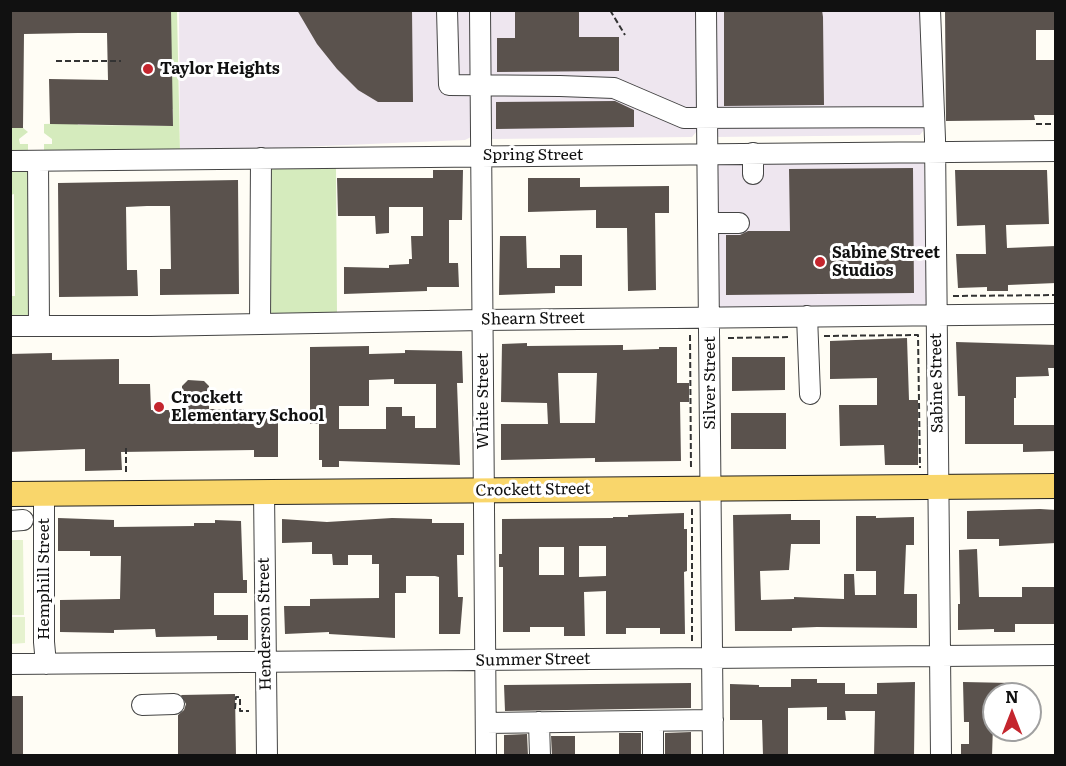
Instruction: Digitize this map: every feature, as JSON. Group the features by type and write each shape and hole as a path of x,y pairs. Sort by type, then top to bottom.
{"main road":[{"name":"Crockett Street","path":"10,494 1056,486"}],"street":[{"path":"447,10 449,85 614,88 684,118 707,120 933,117"},
{"name":"White Street","path":"480,10 486,756"},
{"name":"Silver Street","path":"706,10 713,756"},
{"name":"Sabine Street","path":"930,10 935,152 940,756"},
{"name":"Spring Street","path":"10,161 1056,151"},
{"path":"753,153 753,174"},
{"path":"260,324 261,158"},
{"path":"38,161 39,326"},
{"path":"708,223 740,223"},
{"name":"Shearn Street","path":"10,326 1056,314"},
{"path":"807,316 810,394"},
{"name":"Henderson Street","path":"264,492 267,756"},
{"name":"Hemphill Street","path":"44,494 46,664"},
{"name":"Summer Street","path":"10,664 1056,655"},
{"path":"142,705 174,705"},
{"path":"486,723 713,720"},
{"path":"653,721 653,756"},
{"path":"539,722 540,756"}],"path":[{"path":"610,10 625,36"},
{"path":"56,61 121,61"},
{"path":"1036,124 1056,124"},
{"path":"951,296 1056,295"},
{"path":"690,332 691,470"},
{"path":"728,338 918,335 920,468"},
{"path":"126,448 127,493"},
{"path":"692,507 692,641"},
{"path":"235,709 236,697 240,697 240,711 251,711"}],"shaded area":[{"path":"179,11 473,11 471,137 465,140 180,152"},
{"path":"489,11 697,11 697,131 692,137 489,139"},
{"path":"711,11 923,11 926,127 920,135 714,137"},
{"name":"Sabine Street Studios","path":"924,157 927,309 715,311 714,160"}],"green space":[{"path":"171,11 177,11 180,152 44,155 44,144 52,144 52,139 44,133 44,124 173,126"},
{"path":"10,128 23,128 28,132 19,139 20,144 28,144 28,155 11,155"},
{"path":"266,165 336,166 337,315 270,318"},
{"path":"32,168 34,319 11,319 11,296 15,296 14,194 11,195 11,169"},
{"path":"10,540 23,540 24,615 11,615"},
{"path":"10,617 25,617 25,643 11,644"}],"building":[{"name":"Taylor Heights","path":"10,10 171,10 173,126 50,124 49,79 108,80 107,33 78,33 24,34 23,128 10,128"},
{"path":"297,10 412,10 413,102 378,102 358,90 317,44"},
{"path":"515,10 579,10 579,37 619,37 619,71 497,72 497,38 515,38"},
{"path":"724,10 822,10 824,105 724,106"},
{"path":"945,10 1056,10 1056,30 1036,30 1036,60 1056,60 1056,115 1034,115 1035,120 946,121"},
{"path":"615,101 634,110 634,127 496,129 496,102"},
{"name":"Sabine Street Studios","path":"913,168 914,293 726,295 726,235 740,235 748,231 790,231 789,169"},
{"path":"433,170 463,170 462,220 449,220 449,263 458,263 459,287 427,287 427,291 344,294 344,267 389,268 389,265 409,264 409,259 412,259 411,236 423,236 423,207 389,207 389,233 376,234 375,216 338,216 337,178 433,178"},
{"path":"955,170 1047,170 1049,224 1006,225 1007,248 1056,246 1056,283 1008,285 1008,291 987,291 987,287 958,288 956,254 986,254 985,225 957,226"},
{"path":"528,178 580,178 580,187 669,186 669,213 655,213 656,290 628,291 627,228 596,228 596,210 528,212"},
{"path":"238,180 239,294 160,295 160,269 171,269 170,206 147,206 126,207 127,270 137,270 138,296 59,297 58,183"},
{"path":"500,236 526,236 527,268 560,268 560,255 582,255 582,286 555,286 555,293 499,295"},
{"path":"907,338 909,400 918,400 918,465 885,465 884,445 840,446 839,405 877,405 877,378 830,379 830,341"},
{"path":"956,342 1056,345 1056,368 1048,368 1049,376 1016,377 1014,425 1056,425 1056,451 1023,452 1023,444 965,444 965,396 958,396"},
{"path":"502,344 623,345 623,350 677,347 677,383 689,383 689,402 680,402 681,461 595,462 595,458 501,460 501,424 548,424 547,403 501,402","holes":["558,373 597,373 595,423 560,423"]},
{"path":"369,346 369,354 405,353 405,350 462,351 463,383 457,383 460,465 339,461 339,467 322,467 322,460 319,460 319,424 310,424 310,347","holes":["394,379 394,384 436,384 436,428 415,428 415,416 402,416 402,407 386,407 386,429 339,429 339,406 369,406 369,380"]},
{"path":"52,353 52,360 119,359 119,384 150,384 151,410 182,410 182,386 188,380 204,381 209,386 209,409 244,409 244,419 278,418 278,457 254,457 254,450 121,452 122,470 85,471 85,449 10,452 10,354"},
{"path":"732,357 785,357 785,390 732,391"},
{"path":"731,413 786,413 786,449 731,449"},
{"path":"1056,510 1056,543 999,546 999,539 967,539 967,511"},
{"path":"684,513 684,529 687,529 687,571 684,572 685,634 660,634 660,628 626,628 626,634 606,634 606,591 584,592 585,636 564,636 564,627 530,627 530,632 503,632 503,567 499,567 499,554 502,554 502,519 613,518 628,517 628,515","holes":["579,546 606,546 606,576 579,577","539,547 564,547 564,575 539,575"]},
{"path":"791,514 791,520 820,520 820,544 791,544 789,570 760,571 761,600 794,599 794,597 844,599 844,574 854,574 855,595 876,595 876,571 856,571 856,516 914,517 914,545 906,545 904,594 917,594 917,628 817,627 792,628 792,631 735,631 733,515"},
{"path":"58,518 114,520 114,527 194,526 194,523 215,523 215,520 241,521 243,580 247,580 247,593 214,593 214,615 248,615 248,640 217,640 217,636 156,637 155,629 114,630 114,633 60,632 60,600 120,599 121,556 90,556 90,551 58,551"},
{"path":"392,518 432,519 432,523 464,523 464,555 457,555 458,597 463,597 460,634 439,634 439,577 406,576 406,593 395,593 395,638 329,634 329,632 285,634 284,606 310,606 310,599 379,598 379,564 372,564 372,555 348,555 348,565 333,565 332,554 312,554 312,542 282,543 282,519 327,522"},
{"path":"977,549 979,597 1022,597 1022,587 1056,587 1056,624 1015,624 1015,632 994,632 994,629 958,630 959,550"},
{"path":"791,679 817,679 817,683 845,683 845,694 877,694 877,683 915,682 914,756 874,756 875,711 845,711 846,720 827,720 827,707 788,708 788,756 763,756 762,720 730,720 730,684 791,687"},
{"path":"963,682 982,682 982,742 992,742 992,756 961,756 961,744 969,744 969,722 964,722"},
{"path":"691,683 691,708 505,711 504,685"},
{"path":"235,694 236,756 178,756 178,715 184,710 186,704 181,695"},
{"path":"10,696 23,696 23,756 10,756"},
{"path":"691,732 691,756 665,756 665,733"},
{"path":"619,733 641,733 641,756 619,756"},
{"path":"527,734 528,756 504,756 504,735"},
{"path":"551,736 575,736 575,756 552,756"}],"place":[{"name":"Taylor Heights","path":"148,69"},
{"name":"Sabine Street Studios","path":"820,262"},
{"name":"Crockett Elementary School","path":"159,407"}]}
